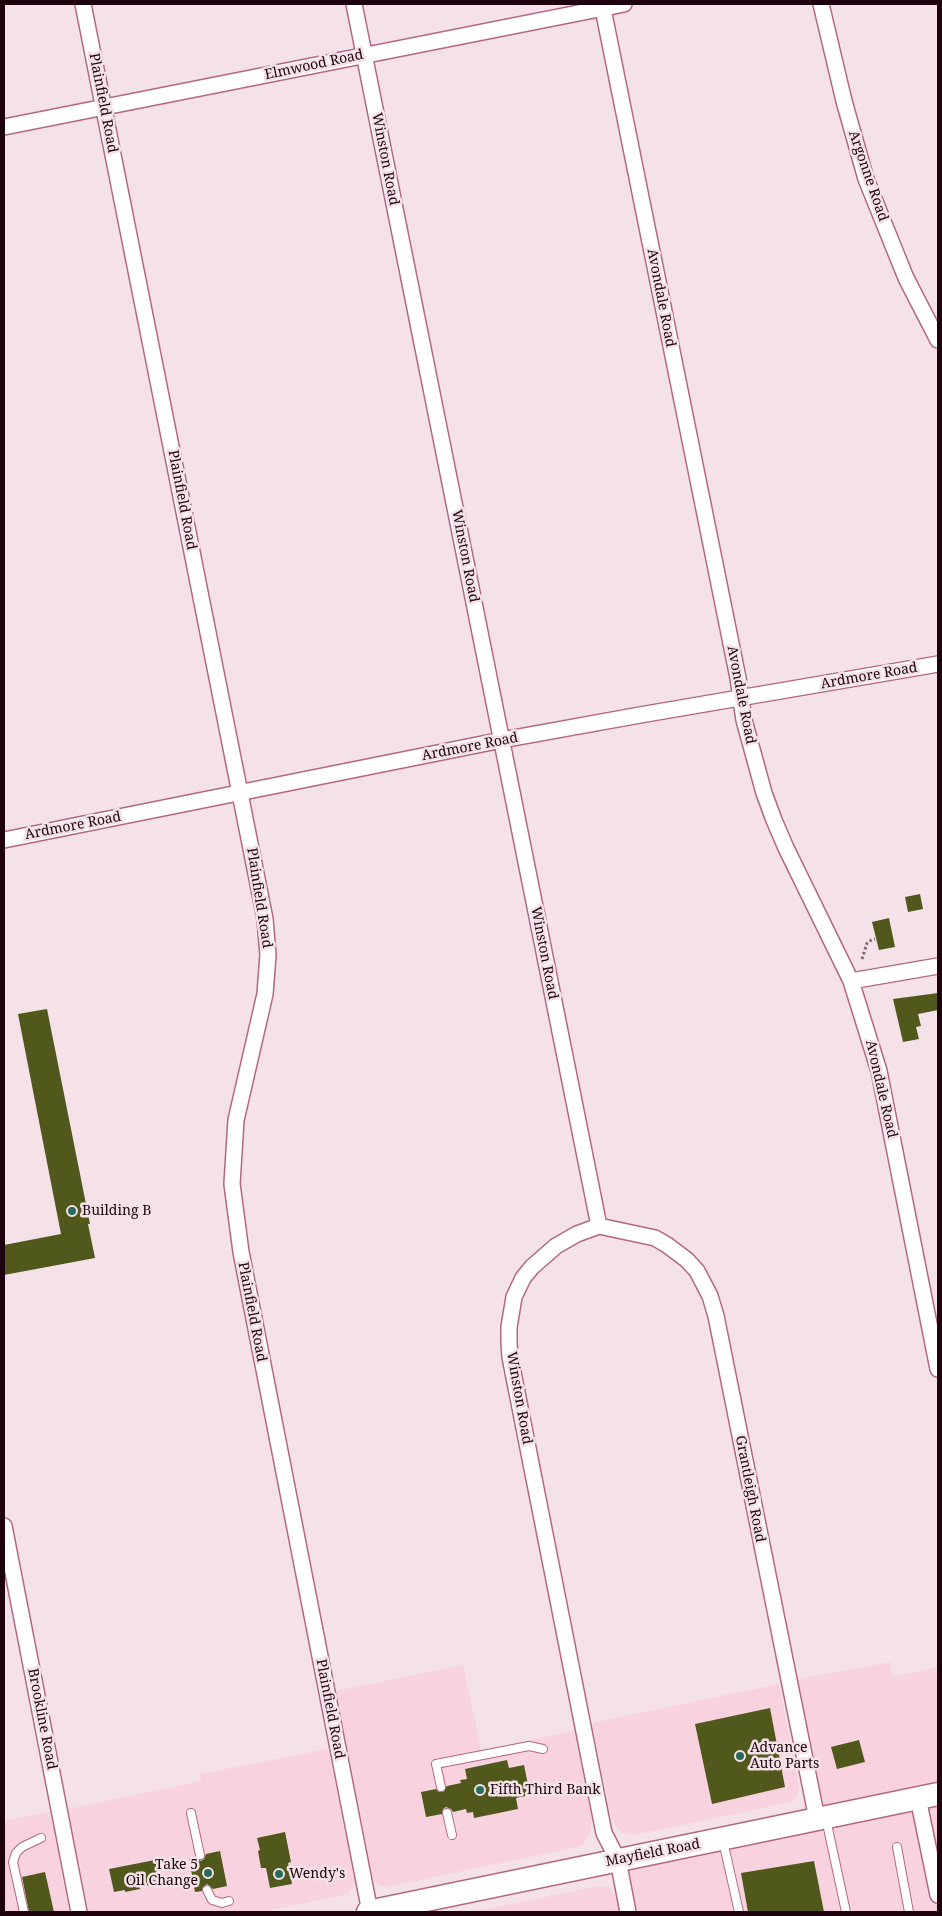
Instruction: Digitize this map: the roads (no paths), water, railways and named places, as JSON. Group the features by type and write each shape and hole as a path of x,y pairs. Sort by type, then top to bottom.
{"main road":[{"name":"Mayfield Road","path":"369,1912 400,1909 618,1860 928,1796"}],"street":[{"name":"Plainfield Road","path":"83,4 265,919 268,955 265,994 236,1120 233,1152 234,1193 241,1252 369,1912"},
{"name":"Winston Road","path":"354,4 599,1226 577,1234 556,1246 532,1267 523,1278 514,1297 509,1327 509,1342 510,1357 604,1833 618,1860 628,1912"},
{"name":"Elmwood Road","path":"4,127 603,6 624,4"},
{"name":"Argonne Road","path":"821,4 844,101 866,179 906,278 938,340"},
{"name":"Avondale Road","path":"603,6 744,720 774,820 851,981 879,1071 938,1369"},
{"name":"Ardmore Road","path":"4,840 502,740 938,664"},
{"path":"851,981 938,966"},
{"name":"Grantleigh Road","path":"599,1226 645,1236 667,1245 687,1260 697,1271 710,1296 718,1326 821,1818"},
{"name":"Brookline Road","path":"4,1526 79,1912"},
{"path":"928,1796 938,1895"}],"lane":[{"path":"441,1787 436,1764 529,1746 543,1749"},
{"path":"191,1813 200,1855"},
{"path":"447,1813 452,1835"},
{"path":"821,1818 846,1912"},
{"path":"24,1912 13,1866 14,1858 22,1847 41,1838"},
{"path":"723,1839 739,1912"},
{"path":"897,1847 909,1912"},
{"path":"208,1890 212,1900 222,1903 229,1901"}],"place":[{"name":"Building B","path":"72,1211"},
{"name":"Advance Auto Parts","path":"740,1756"},
{"name":"Fifth Third Bank","path":"480,1790"},
{"name":"Take 5 Oil Change","path":"208,1873"},
{"name":"Wendy's","path":"279,1874"}]}
